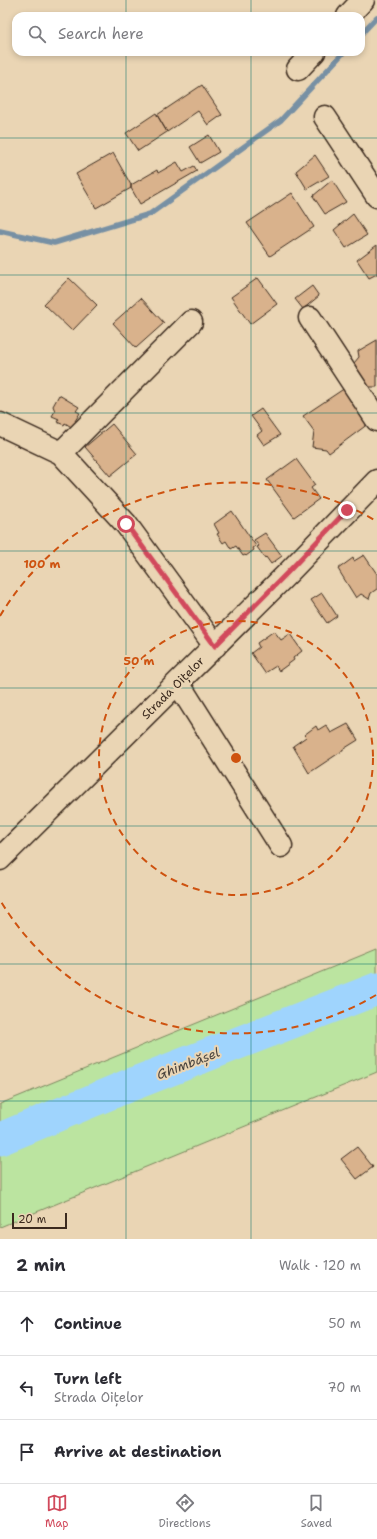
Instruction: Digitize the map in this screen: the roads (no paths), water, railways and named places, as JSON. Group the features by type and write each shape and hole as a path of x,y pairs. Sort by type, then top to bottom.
{"street":[{"path":"352,12 363,0"},
{"path":"298,69 310,56"},
{"path":"325,117 377,196"},
{"path":"310,318 377,420"},
{"path":"61,453 191,322"},
{"path":"0,424 61,453 126,524 215,646"},
{"name":"Strada Oițelor","path":"0,859 215,646 377,480"},
{"path":"178,683 281,846"}],"waterway":[{"path":"365,30 377,17"},
{"path":"0,231 54,243 150,214 281,120 340,56"},
{"name":"Ghimbășel","path":"0,1139 125,1087 377,989"}]}
